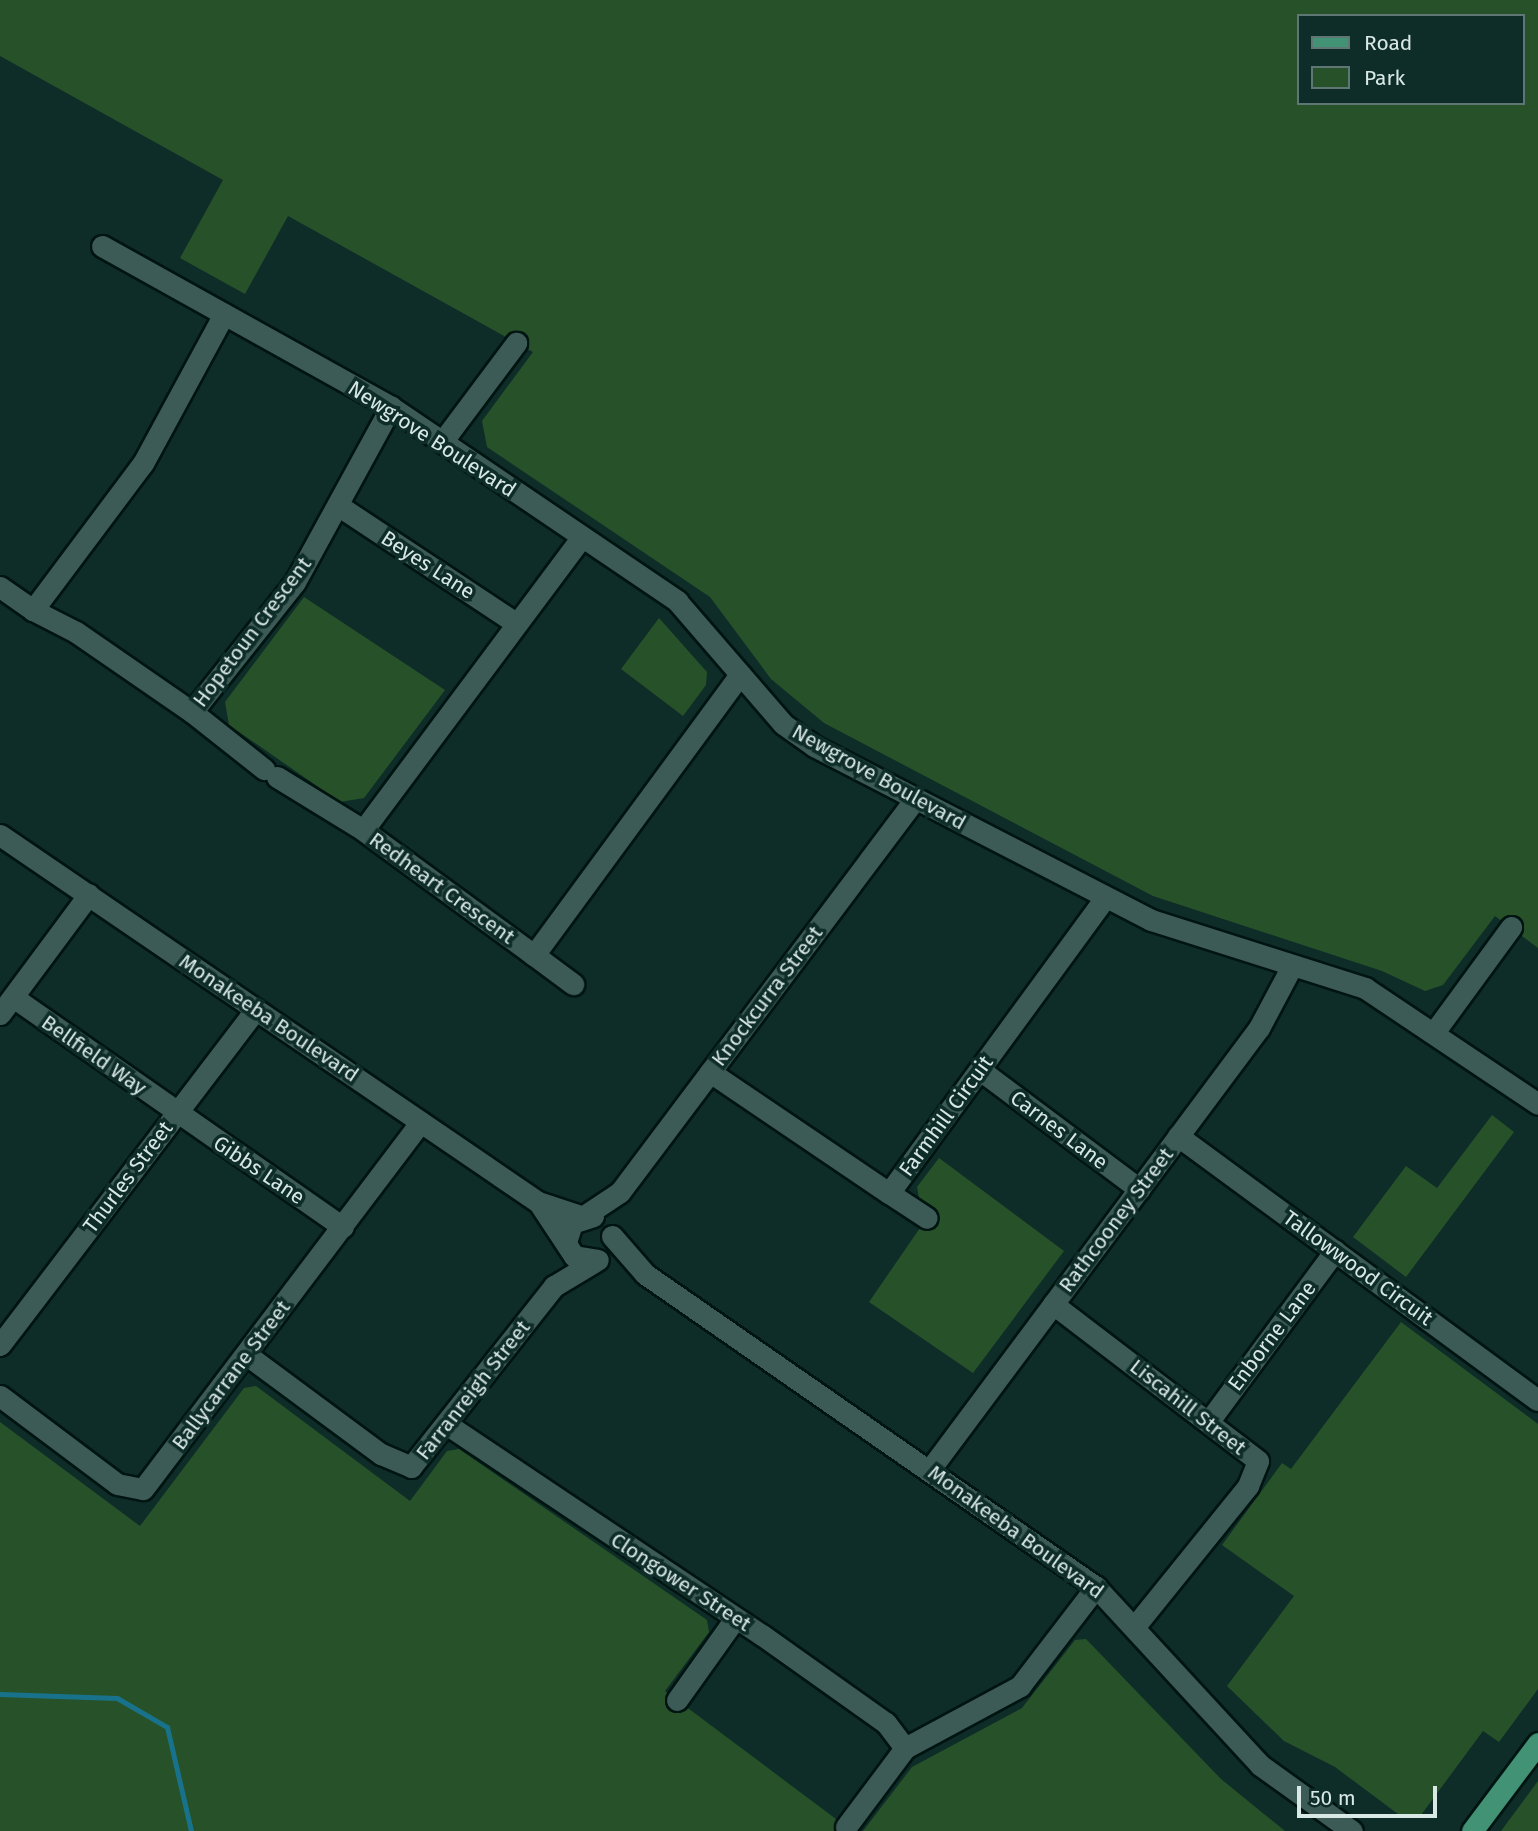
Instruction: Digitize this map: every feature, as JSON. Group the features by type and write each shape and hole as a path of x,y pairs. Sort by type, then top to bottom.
{"main road":[{"path":"1472,1831 1538,1743"}],"street":[{"name":"Newgrove Boulevard","path":"102,246 390,407 580,538 677,601 740,676 804,739 1105,898 1292,966 1365,988 1435,1031 1538,1104"},
{"path":"33,610 143,463 225,314"},
{"path":"442,442 516,343"},
{"name":"Hopetoun Crescent","path":"0,587 33,610 76,632 192,712 295,582 339,506 390,407"},
{"name":"Beyes Lane","path":"339,506 516,623"},
{"name":"Redheart Crescent","path":"580,538 363,830 534,955 740,676"},
{"path":"192,712 270,773 363,830"},
{"name":"Knockcurra Street","path":"584,1217 620,1192 915,799"},
{"name":"Monakeeba Boulevard","path":"0,835 538,1202 584,1217"},
{"path":"6,1005 89,894"},
{"name":"Farmhill Circuit","path":"710,1072 890,1193 1105,898"},
{"path":"1435,1031 1511,927"},
{"path":"534,955 573,984"},
{"name":"Rathcooney Street","path":"931,1468 1259,1028 1292,966"},
{"name":"Bellfield Way","path":"6,1005 176,1113"},
{"name":"Thurles Street","path":"0,1345 256,1009"},
{"name":"Carnes Lane","path":"980,1070 1139,1189"},
{"name":"Gibbs Lane","path":"176,1113 343,1227"},
{"name":"Ballycarrane Street","path":"0,1396 117,1484 143,1489 421,1122"},
{"name":"Tallowwood Circuit","path":"1178,1136 1538,1400"},
{"name":"Knockcurra Street","path":"612,1235 620,1192"},
{"path":"890,1193 927,1218"},
{"name":"Monakeeba Boulevard","path":"538,1202 567,1242"},
{"path":"584,1217 602,1220 612,1235 611,1249 595,1262 580,1260 567,1242 572,1223 584,1217"},
{"name":"Monakeeba Boulevard","path":"612,1235 645,1274 931,1468 1096,1587 1135,1626 1260,1765 1352,1831"},
{"name":"Farranreigh Street","path":"247,1355 402,1466 421,1461 554,1286 567,1242"},
{"name":"Enborne Lane","path":"1209,1421 1335,1251"},
{"name":"Monakeeba Boulevard","path":"595,1262 645,1274"},
{"name":"Farranreigh Street","path":"554,1286 595,1262"},
{"name":"Liscahill Street","path":"1053,1304 1258,1461 1254,1474 1135,1626"},
{"name":"Clongower Street","path":"448,1425 886,1723 905,1748"},
{"path":"846,1827 905,1748 1005,1699 1096,1587"},
{"path":"677,1700 734,1620"}],"green space":[{"path":"0,0 1538,0 1538,948 1495,916 1443,985 1425,991 1382,971 1153,896 824,723 771,679 710,597 487,447 482,421 533,352 288,216 245,294 180,258 223,180 0,56"},
{"path":"304,597 445,690 364,798 340,802 229,725 225,702"},
{"path":"659,618 707,672 706,685 683,716 621,669"},
{"path":"1492,1115 1514,1132 1406,1277 1353,1237 1406,1166 1437,1188"},
{"path":"939,1158 1064,1251 973,1373 869,1302 933,1209 919,1198 917,1187"},
{"path":"1401,1322 1538,1424 1538,1689 1499,1742 1483,1731 1421,1815 1402,1817 1335,1767 1284,1741 1227,1686 1294,1596 1222,1545 1282,1463 1291,1469"},
{"path":"256,1386 410,1501 447,1451 459,1449 707,1620 709,1632 665,1691 852,1831 0,1831 0,1422 140,1526 244,1388"},
{"path":"1086,1639 1221,1779 1285,1831 863,1831 912,1767 1022,1708 1075,1640"},
{"path":"1538,1781 1538,1831 1501,1831"}],"waterway":[{"path":"0,1694 117,1698 167,1727 191,1831"}]}
